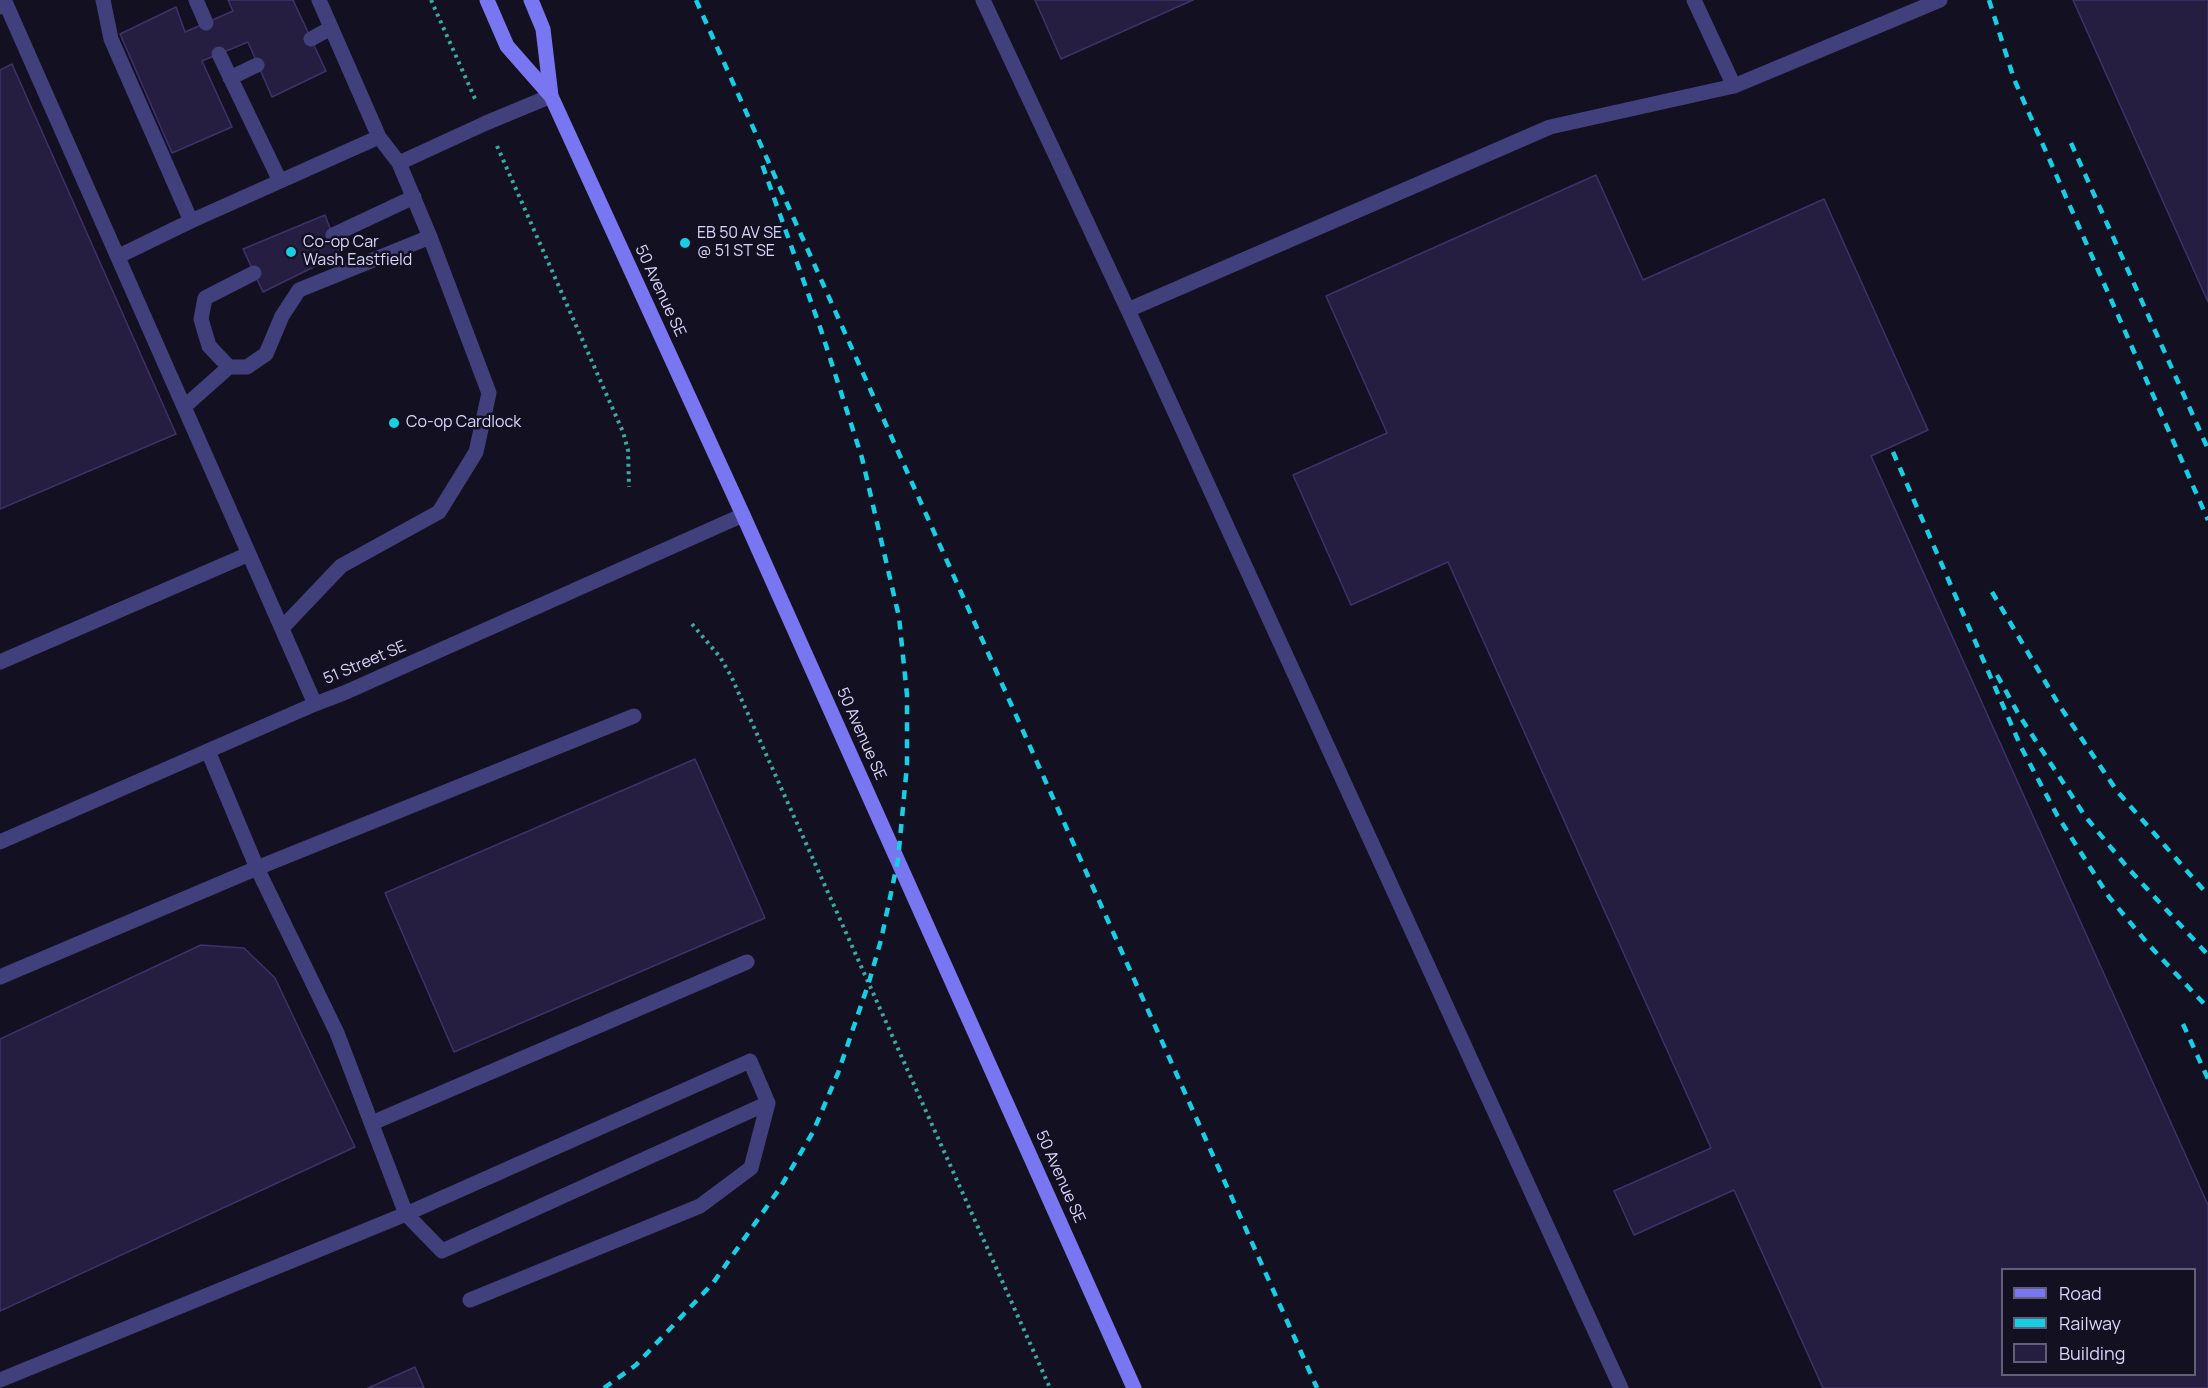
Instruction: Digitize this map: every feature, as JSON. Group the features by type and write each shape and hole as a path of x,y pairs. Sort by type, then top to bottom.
{"street":[{"path":"103,0 111,39 190,221"},
{"path":"282,628 341,566 439,512 476,452 489,393 414,197 399,163 379,136 319,0"},
{"name":"50 Avenue SE","path":"487,0 507,46 551,96 743,514 1134,1388"},
{"name":"50 Avenue SE","path":"531,0 543,28 551,96"},
{"path":"983,0 1128,310 1621,1388"},
{"path":"1694,0 1734,86"},
{"path":"1128,310 1550,127 1734,86 1940,0"},
{"path":"201,2 206,23"},
{"path":"6,3 315,704"},
{"path":"311,39 331,28"},
{"path":"219,54 280,181"},
{"path":"230,78 257,65"},
{"path":"399,163 551,96"},
{"path":"119,256 190,221 379,136"},
{"path":"333,235 414,197"},
{"path":"184,406 230,367 247,367 266,354 282,316 299,290 430,237"},
{"path":"230,367 209,346 201,319 205,298 254,273"},
{"name":"51 Street SE","path":"0,842 366,683 743,514"},
{"path":"0,663 249,554"},
{"path":"0,977 257,868 634,716"},
{"path":"208,751 257,868 337,1033 406,1214 441,1251 768,1103"},
{"path":"372,1123 747,962"},
{"path":"0,1380 406,1214 750,1061 768,1103 751,1168 700,1206 470,1300"}],"path":[{"path":"431,0 622,432 628,450 629,487"},
{"path":"693,624 720,657 731,676 1050,1388"}],"building":[{"path":"228,0 293,0 326,71 272,97 248,42 202,61 232,127 172,153 120,34 176,7 185,32 233,11"},
{"path":"1035,0 1193,0 1061,59"},
{"path":"2073,0 2208,0 2208,302"},
{"path":"12,64 176,434 0,509 0,70"},
{"path":"1596,175 1643,280 1824,199 1928,430 1871,456 2208,1205 2208,1388 1823,1388 1734,1190 1634,1235 1614,1191 1711,1148 1448,562 1351,605 1293,475 1387,433 1326,296"},
{"name":"Co-op Car Wash Eastfield","path":"325,215 340,254 263,292 243,249"},
{"path":"695,759 765,918 454,1052 385,893"},
{"path":"201,945 244,948 275,978 355,1147 0,1311 0,1039"},
{"path":"415,1367 424,1388 368,1388"}],"railway":[{"path":"696,0 1317,1388"},
{"path":"1989,0 2014,79 2208,520"},
{"path":"2071,143 2208,449"},
{"path":"604,1388 636,1365 713,1283 780,1188 813,1132 838,1073 869,982 881,940 898,860 907,765 907,695 899,617 862,458 821,330 762,164"},
{"path":"1893,452 2021,747 2057,815 2109,897 2148,944 2208,1008"},
{"path":"1992,592 2059,705 2117,791 2208,895"},
{"path":"1997,675 2019,715 2085,816 2127,867 2208,955"},
{"path":"2183,1024 2208,1079"}],"place":[{"name":"EB 50 AV SE @ 51 ST SE","path":"685,243"},
{"name":"Co-op Car Wash Eastfield","path":"291,252"},
{"name":"Co-op Cardlock","path":"394,423"}]}
